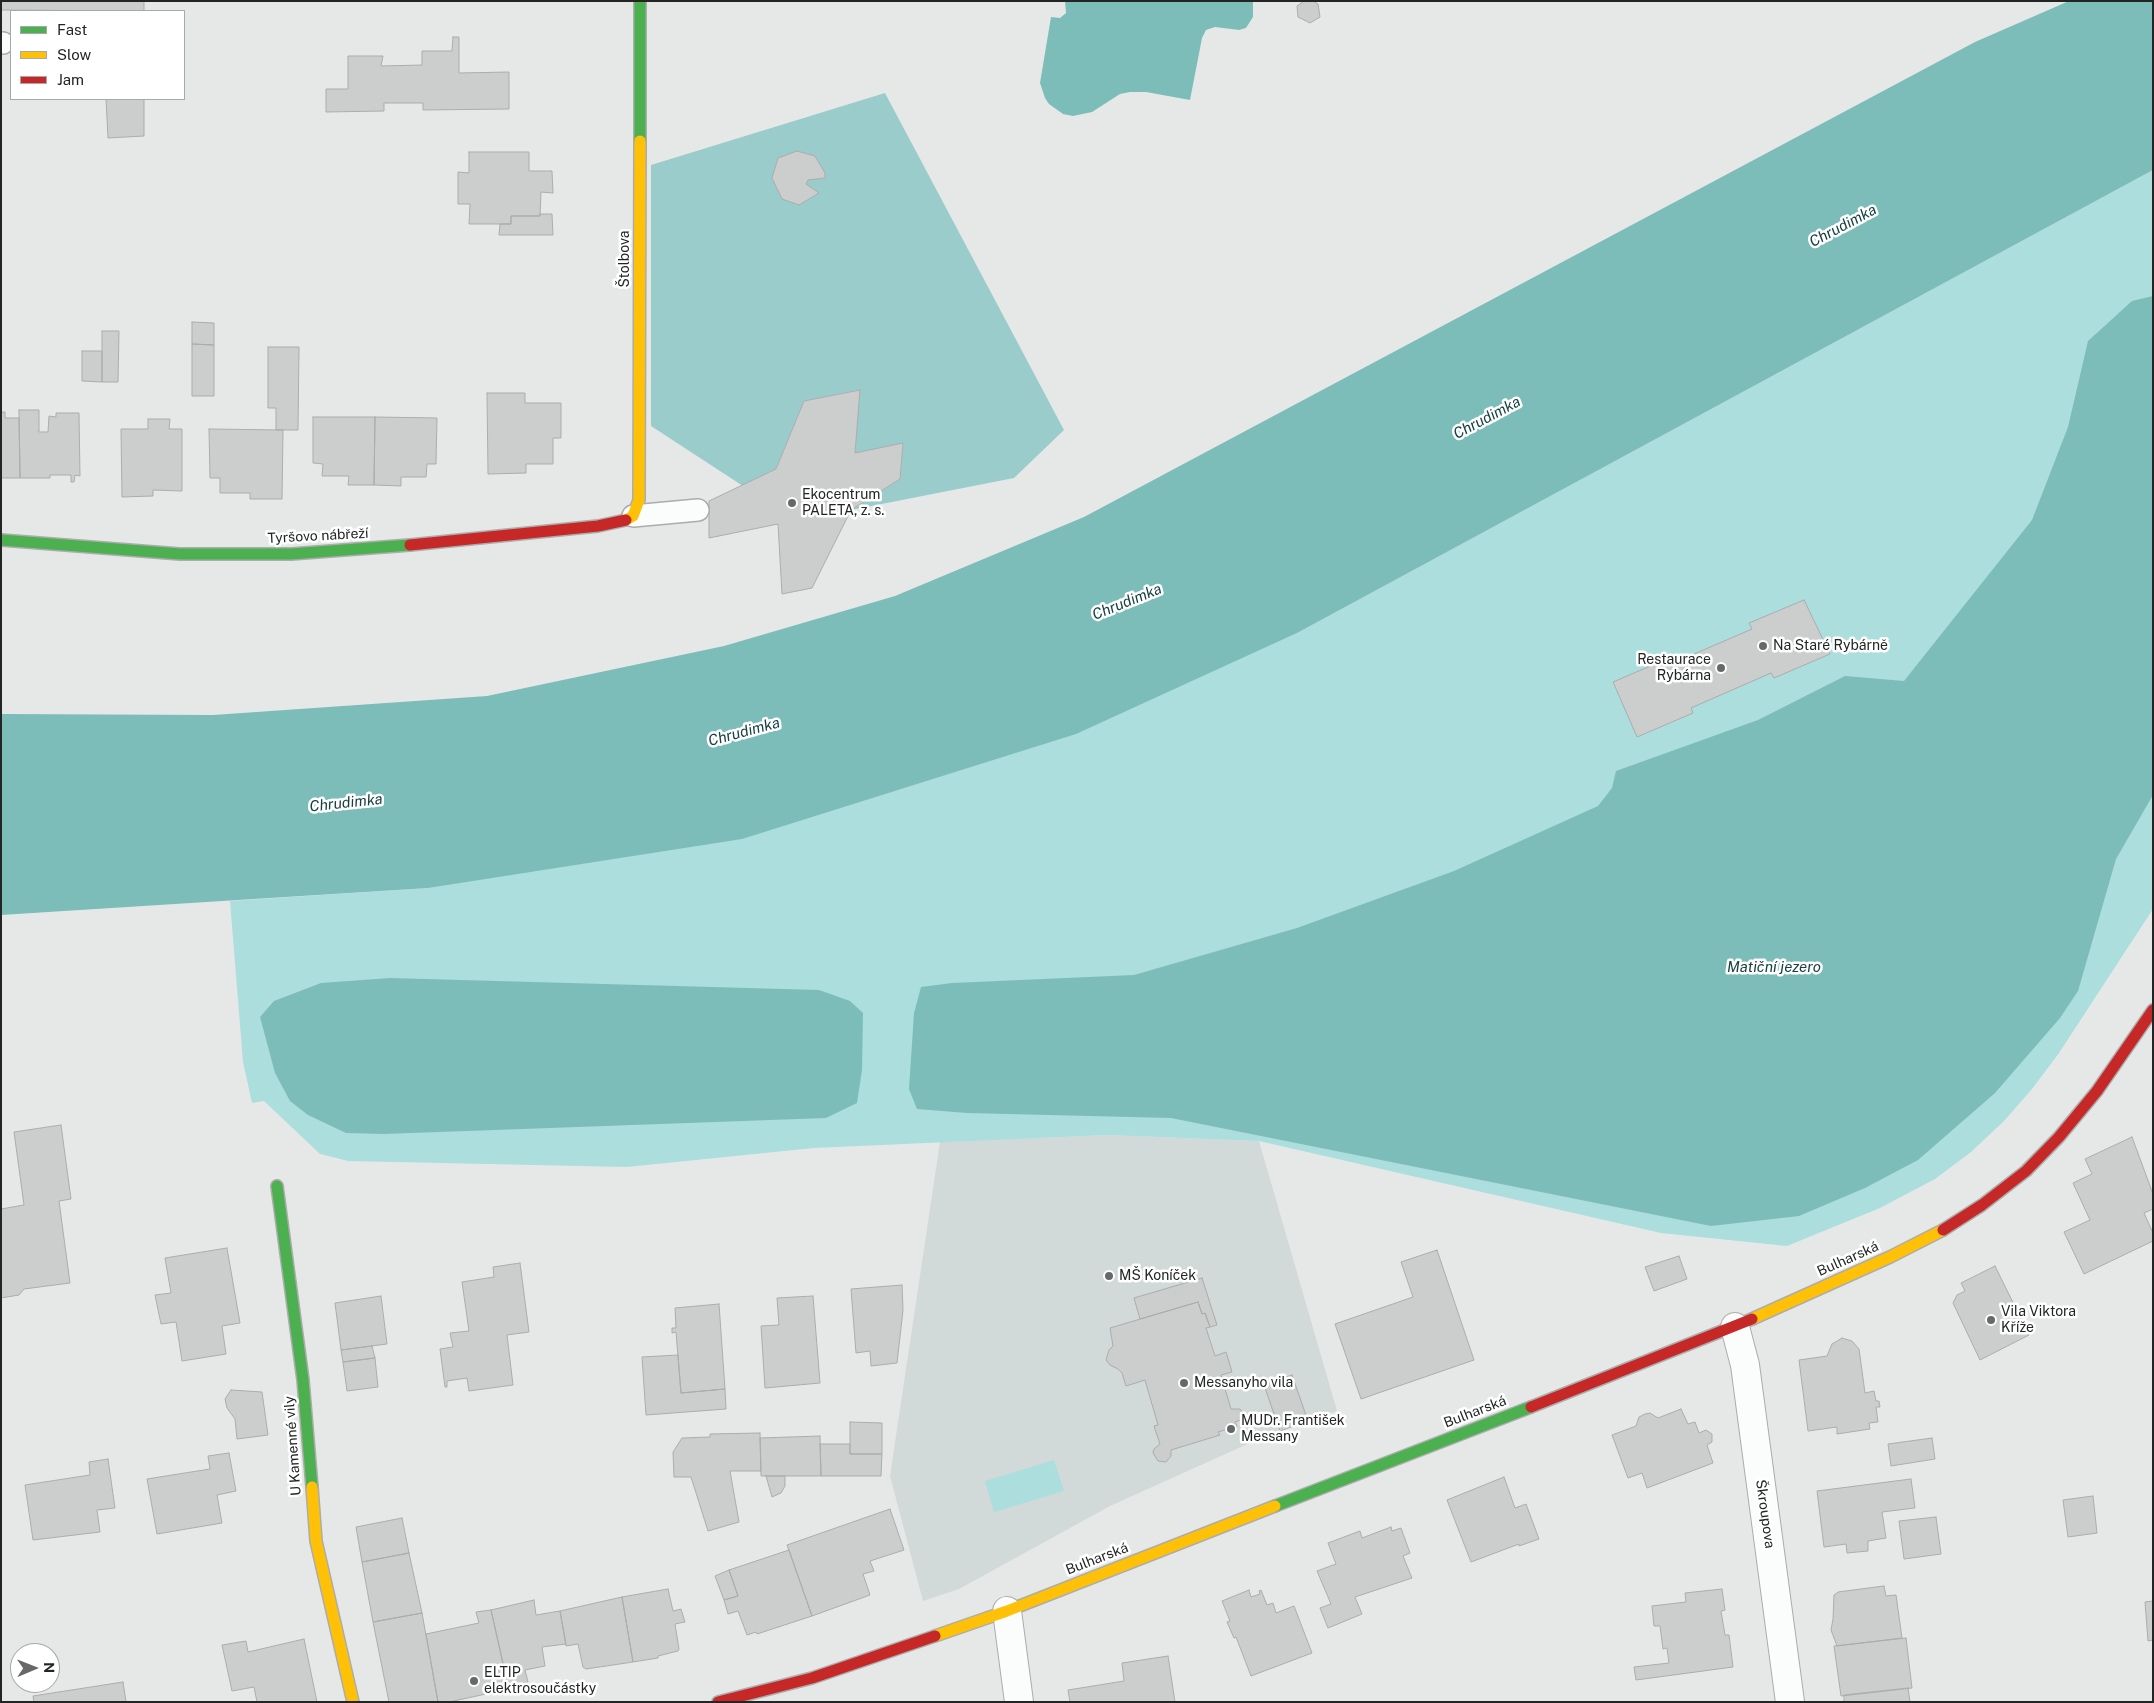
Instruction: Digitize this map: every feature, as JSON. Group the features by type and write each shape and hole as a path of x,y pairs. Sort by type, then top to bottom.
{"street":[{"name":"Štolbova","path":"633,516 639,500 640,1"},
{"name":"Tyršovo nábřeží","path":"1,540 180,554 291,554 381,548 598,526 623,521 633,516"},
{"name":"Bulharská","path":"718,1702 812,1678 1007,1611 1735,1327 1890,1257 1940,1231 1982,1205 2026,1171 2059,1137 2097,1091 2153,1010"},
{"name":"U Kamenné vily","path":"277,1186 303,1380 316,1541 353,1702"},
{"name":"Škroupova","path":"1735,1327 1745,1366 1790,1702"},
{"path":"1007,1611 1019,1702"}],"lane":[{"path":"633,516 698,510"}],"shaded area":[{"path":"885,93 1064,430 1014,478 851,510 900,479 903,444 855,453 859,390 804,401 776,469 743,486 651,426 651,165"},
{"path":"2153,170 2153,909 2059,1053 2032,1089 2004,1121 1971,1152 1935,1179 1880,1208 1787,1246 1661,1233 1259,1141 1107,1135 814,1148 627,1167 348,1161 320,1154 264,1101 252,1103 243,1062 230,901 428,888 1299,632"},
{"name":"MŠ Koníček","path":"1107,1135 1259,1141 1337,1411 1272,1433 1110,1506 959,1589 923,1601 890,1476 940,1142"},
{"path":"1054,1460 1064,1491 994,1512 985,1481"}],"water":[{"path":"1065,1 1253,1 1253,17 1246,28 1239,30 1215,27 1206,30 1202,38 1190,100 1146,92 1130,92 1120,94 1092,112 1073,116 1063,114 1049,104 1040,83 1051,17 1060,18 1066,13"},
{"name":"Chrudimka","path":"2069,1 2153,1 2153,170 1299,632 1076,734 742,839 428,888 1,915 1,714 213,715 487,696 724,646 895,596 1084,517 1975,42"},
{"name":"Matiční jezero","path":"2153,296 2153,795 2116,859 2078,991 2060,1018 1995,1093 1918,1160 1865,1188 1799,1216 1711,1226 1171,1118 967,1113 917,1109 909,1089 914,1013 921,987 952,983 1134,975 1297,928 1454,871 1598,806 1612,788 1616,771 1758,720 1845,676 1904,681 2032,520 2068,427 2088,341 2132,301"},
{"path":"390,978 819,990 850,1001 863,1013 862,1070 857,1103 826,1118 384,1134 346,1133 308,1115 290,1101 275,1073 260,1017 274,1001 321,983"}],"building":[{"path":"1,1 144,1 144,10 1,10"},
{"path":"1304,1 1313,1 1318,4 1320,17 1310,23 1298,17 1297,6"},
{"path":"453,37 459,37 459,73 509,72 509,109 423,110 423,103 384,103 384,111 326,112 326,89 348,89 348,56 383,56 381,66 422,65 422,51 452,51"},
{"path":"106,100 144,100 144,136 108,138"},
{"path":"797,151 815,156 825,173 825,178 808,180 806,184 819,193 799,205 782,199 772,178 778,158"},
{"path":"469,152 529,152 529,171 552,171 553,193 541,192 540,216 511,216 511,224 469,224 470,204 458,204 458,172 469,173"},
{"path":"540,214 552,214 553,235 499,235 500,224 511,224 511,216 540,216"},
{"path":"192,322 214,323 214,345 192,344"},
{"path":"102,331 119,331 118,382 102,382"},
{"path":"192,344 214,345 214,396 192,396"},
{"path":"268,347 299,347 298,430 276,430 276,408 268,408"},
{"path":"82,351 102,351 102,382 82,381"},
{"path":"860,390 855,453 903,443 900,479 851,510 812,588 782,594 778,524 709,538 709,501 776,469 804,401"},
{"path":"487,393 525,393 525,403 561,403 561,438 553,438 553,464 526,464 526,473 488,474"},
{"path":"19,410 39,410 39,432 48,432 49,416 56,417 56,413 79,413 80,476 75,475 74,482 71,482 71,475 50,475 50,478 20,478"},
{"path":"1,412 5,412 5,418 19,418 20,478 1,478"},
{"path":"313,417 375,417 374,485 348,485 349,476 322,476 323,464 313,463"},
{"path":"375,417 437,418 436,464 427,464 426,477 401,477 401,486 374,485"},
{"path":"148,419 170,419 169,429 182,429 182,491 153,490 153,496 122,497 121,429 148,429"},
{"path":"209,429 283,430 282,499 250,499 250,493 220,493 220,478 210,478"},
{"name":"Restaurace Rybárna","path":"1804,600 1830,654 1774,678 1771,673 1691,708 1693,713 1637,737 1613,682 1669,658 1671,664 1752,629 1749,623"},
{"path":"61,1125 71,1199 59,1201 70,1283 24,1289 19,1295 1,1298 1,1209 24,1205 14,1132"},
{"path":"2132,1137 2153,1194 2153,1209 2144,1213 2153,1233 2153,1241 2084,1274 2064,1232 2090,1220 2073,1183 2092,1174 2085,1159"},
{"path":"227,1248 240,1323 222,1326 226,1354 182,1361 176,1322 161,1324 155,1295 171,1293 165,1258"},
{"path":"1437,1250 1474,1360 1361,1399 1335,1324 1413,1297 1401,1262"},
{"path":"1679,1256 1687,1279 1654,1291 1645,1267"},
{"path":"520,1263 529,1332 507,1335 513,1385 469,1391 467,1378 447,1381 447,1387 445,1387 440,1349 453,1347 450,1333 469,1331 462,1282 494,1277 493,1267"},
{"name":"Vila Viktora Kříže","path":"1995,1266 2029,1335 1980,1360 1953,1303 1957,1295 1965,1291 1961,1283"},
{"path":"1202,1278 1217,1325 1210,1327 1205,1313 1202,1314 1198,1302 1140,1319 1134,1298"},
{"path":"902,1285 903,1310 897,1363 871,1366 870,1351 856,1353 851,1289"},
{"path":"381,1296 387,1344 341,1350 335,1303"},
{"path":"813,1296 820,1383 765,1388 761,1326 779,1325 777,1298"},
{"name":"Messanyho vila","path":"1198,1302 1202,1314 1205,1313 1210,1327 1206,1328 1215,1356 1226,1352 1232,1372 1221,1375 1231,1409 1240,1409 1244,1414 1241,1420 1235,1422 1236,1429 1234,1427 1218,1432 1220,1435 1171,1450 1171,1456 1166,1462 1158,1461 1153,1453 1154,1449 1160,1444 1154,1426 1158,1425 1145,1380 1126,1386 1122,1373 1106,1360 1109,1350 1113,1346 1110,1328"},
{"path":"719,1304 725,1389 681,1393 676,1332 672,1333 672,1328 676,1328 675,1308"},
{"path":"1842,1338 1852,1341 1859,1349 1865,1393 1874,1391 1876,1401 1879,1401 1880,1407 1876,1407 1878,1422 1869,1423 1870,1429 1837,1434 1837,1427 1808,1431 1799,1360 1827,1356 1832,1344"},
{"path":"372,1346 375,1358 343,1362 341,1350"},
{"path":"678,1355 681,1393 725,1389 726,1409 646,1415 642,1357"},
{"path":"375,1358 378,1387 347,1391 343,1362"},
{"path":"1292,1375 1308,1421 1280,1431 1264,1385"},
{"path":"231,1390 262,1392 268,1435 237,1439 235,1419 227,1408 225,1399"},
{"path":"1681,1409 1688,1424 1695,1422 1699,1433 1706,1430 1712,1434 1712,1442 1707,1445 1713,1463 1647,1488 1642,1473 1628,1478 1612,1435 1636,1426 1639,1417 1645,1414 1650,1413 1658,1418"},
{"path":"850,1422 882,1423 882,1454 850,1454"},
{"path":"760,1433 761,1471 730,1471 739,1522 708,1531 691,1477 674,1477 673,1452 682,1438 710,1437 710,1434"},
{"path":"820,1436 821,1476 761,1476 760,1438"},
{"path":"1932,1438 1935,1459 1891,1466 1888,1444"},
{"path":"820,1444 850,1444 850,1454 882,1454 881,1476 821,1476"},
{"path":"229,1453 236,1491 217,1495 222,1523 157,1534 147,1479 210,1469 208,1456"},
{"path":"108,1459 115,1508 97,1510 100,1532 33,1540 25,1485 90,1475 89,1462"},
{"path":"766,1476 785,1476 785,1486 781,1493 772,1497"},
{"path":"1504,1477 1515,1508 1526,1504 1539,1539 1519,1546 1519,1544 1471,1562 1447,1500"},
{"path":"1911,1479 1915,1508 1882,1512 1886,1538 1868,1541 1868,1551 1847,1553 1846,1544 1824,1547 1817,1491"},
{"path":"2093,1496 2097,1533 2068,1537 2063,1500"},
{"path":"890,1509 904,1550 870,1561 874,1571 863,1574 870,1595 812,1616 787,1545"},
{"path":"1936,1517 1941,1554 1904,1559 1899,1521"},
{"path":"402,1518 409,1553 362,1562 356,1527"},
{"path":"1391,1527 1392,1531 1401,1528 1410,1553 1403,1556 1412,1578 1355,1597 1362,1614 1328,1628 1320,1608 1331,1604 1317,1571 1336,1564 1328,1543 1360,1531 1362,1538"},
{"path":"789,1550 812,1616 757,1634 756,1632 747,1635 738,1611 728,1614 724,1600 738,1596 729,1570"},
{"path":"409,1553 422,1613 373,1622 362,1562"},
{"path":"729,1570 738,1596 724,1600 715,1576"},
{"path":"1884,1586 1886,1596 1896,1595 1902,1638 1837,1646 1831,1630 1834,1595 1838,1592"},
{"path":"668,1589 673,1611 681,1609 685,1622 675,1624 679,1649 678,1651 658,1656 658,1658 633,1662 622,1597"},
{"path":"1722,1589 1725,1610 1721,1611 1725,1635 1729,1635 1733,1667 1636,1680 1634,1667 1669,1663 1667,1648 1663,1649 1660,1626 1654,1626 1652,1606 1686,1602 1685,1593"},
{"path":"1249,1590 1251,1597 1260,1594 1259,1591 1261,1590 1267,1605 1273,1603 1276,1613 1294,1606 1312,1653 1251,1676 1236,1637 1234,1638 1227,1622 1230,1621 1222,1601"},
{"path":"622,1597 633,1662 586,1669 583,1667 578,1644 566,1646 560,1611"},
{"path":"534,1600 536,1615 560,1611 566,1644 542,1647 545,1666 525,1670 528,1682 508,1687 491,1610"},
{"path":"2153,1601 2153,1640 2148,1641 2145,1602"},
{"path":"491,1610 509,1689 449,1702 438,1702 426,1634 479,1623 476,1612"},
{"path":"422,1613 438,1702 389,1702 373,1622"},
{"path":"1906,1638 1912,1688 1841,1696 1834,1646"},
{"path":"304,1639 317,1702 257,1702 254,1687 232,1691 222,1645 246,1641 248,1652"},
{"path":"1168,1656 1175,1702 1070,1702 1068,1690 1124,1681 1122,1663"},
{"path":"123,1682 126,1702 34,1702 33,1696"},
{"path":"1908,1688 1910,1702 1844,1702 1844,1695"}],"traffic: fast":[{"path":"640,1 640,141"},
{"path":"1,540 180,554 291,554 410,545"},
{"path":"277,1186 303,1380 312,1487"},
{"path":"1275,1506 1531,1407"}],"traffic: slow":[{"path":"626,520 633,516 639,500 640,141"},
{"path":"1752,1319 1890,1257 1943,1230"},
{"path":"312,1487 316,1541 353,1702"},
{"path":"935,1636 1007,1611 1275,1506"}],"traffic: jam":[{"path":"410,545 598,526 626,520"},
{"path":"1943,1230 1982,1205 2026,1171 2059,1137 2097,1091 2153,1010"},
{"path":"1531,1407 1752,1319"},
{"path":"718,1702 812,1678 935,1636"}],"place":[{"name":"Ekocentrum PALETA, z. s.","path":"792,503"},
{"name":"Na Staré Rybárně","path":"1763,646"},
{"name":"Restaurace Rybárna","path":"1721,668"},
{"name":"MŠ Koníček","path":"1109,1276"},
{"name":"Vila Viktora Kříže","path":"1991,1320"},
{"name":"Messanyho vila","path":"1184,1383"},
{"name":"MUDr. František Messany","path":"1231,1429"},
{"name":"ELTIP elektrosoučástky","path":"474,1681"}]}
